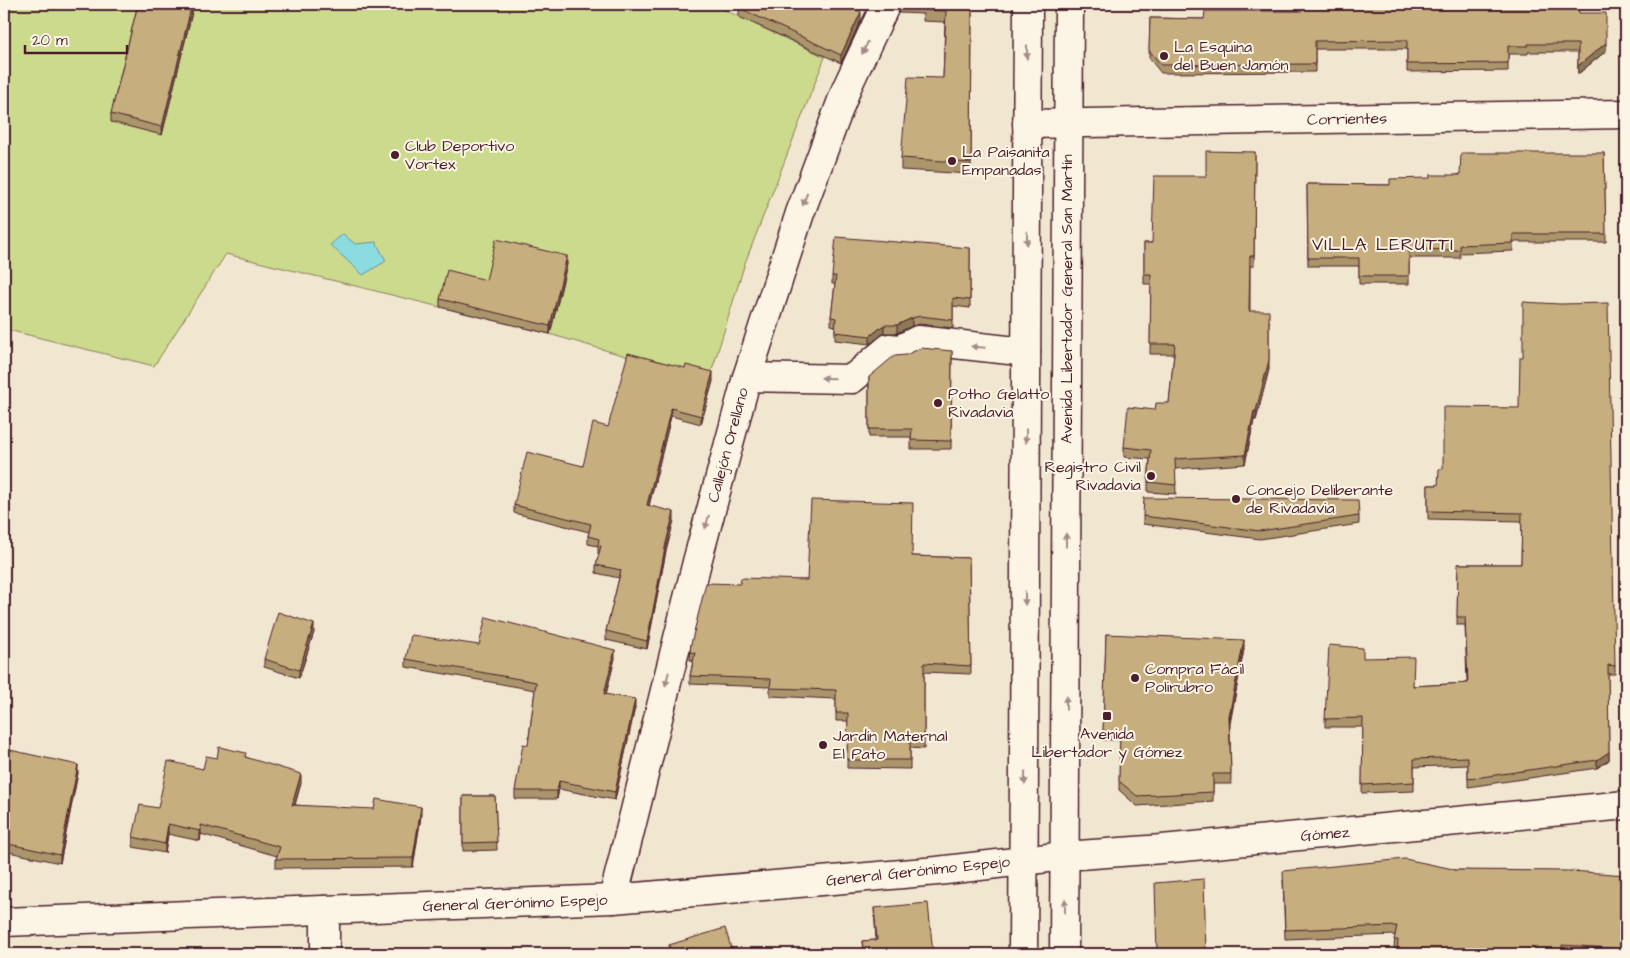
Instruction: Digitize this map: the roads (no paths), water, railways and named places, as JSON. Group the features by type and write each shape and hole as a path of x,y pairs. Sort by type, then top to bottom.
{"street":[{"name":"Callejón Orellano","path":"613,899 696,562 747,376 803,204 847,87 886,4"},
{"path":"1023,954 1028,4"},
{"name":"Avenida Libertador General San Martín","path":"1064,954 1069,4"},
{"name":"Corrientes","path":"1027,124 1626,114"},
{"path":"747,376 852,379 889,348 900,349 918,340 1026,352"},
{"name":"Gómez","path":"1024,861 1626,805"},
{"name":"General Gerónimo Espejo","path":"4,922 613,899 937,871 1024,861"},
{"path":"325,910 325,954"}],"water":[{"path":"343,234 355,244 376,242 386,261 363,275 330,245"}],"place":[{"name":"La Esquina del Buen Jamón","path":"1164,56"},
{"name":"Club Deportivo Vortex","path":"395,155"},
{"name":"La Paisanita Empanadas","path":"952,161"},
{"name":"Potho Gelatto Rivadavia","path":"938,403"},
{"name":"Registro Civil Rivadavia","path":"1151,476"},
{"name":"Concejo Deliberante de Rivadavia","path":"1236,499"},
{"name":"Compra Fácil Polirubro","path":"1135,678"},
{"name":"Avenida Libertador y Gómez","path":"1107,716"},
{"name":"Jardín Maternal El Pato","path":"823,745"}],"district":[{"name":"VILLA LERUTTI","path":"1383,244"}]}
